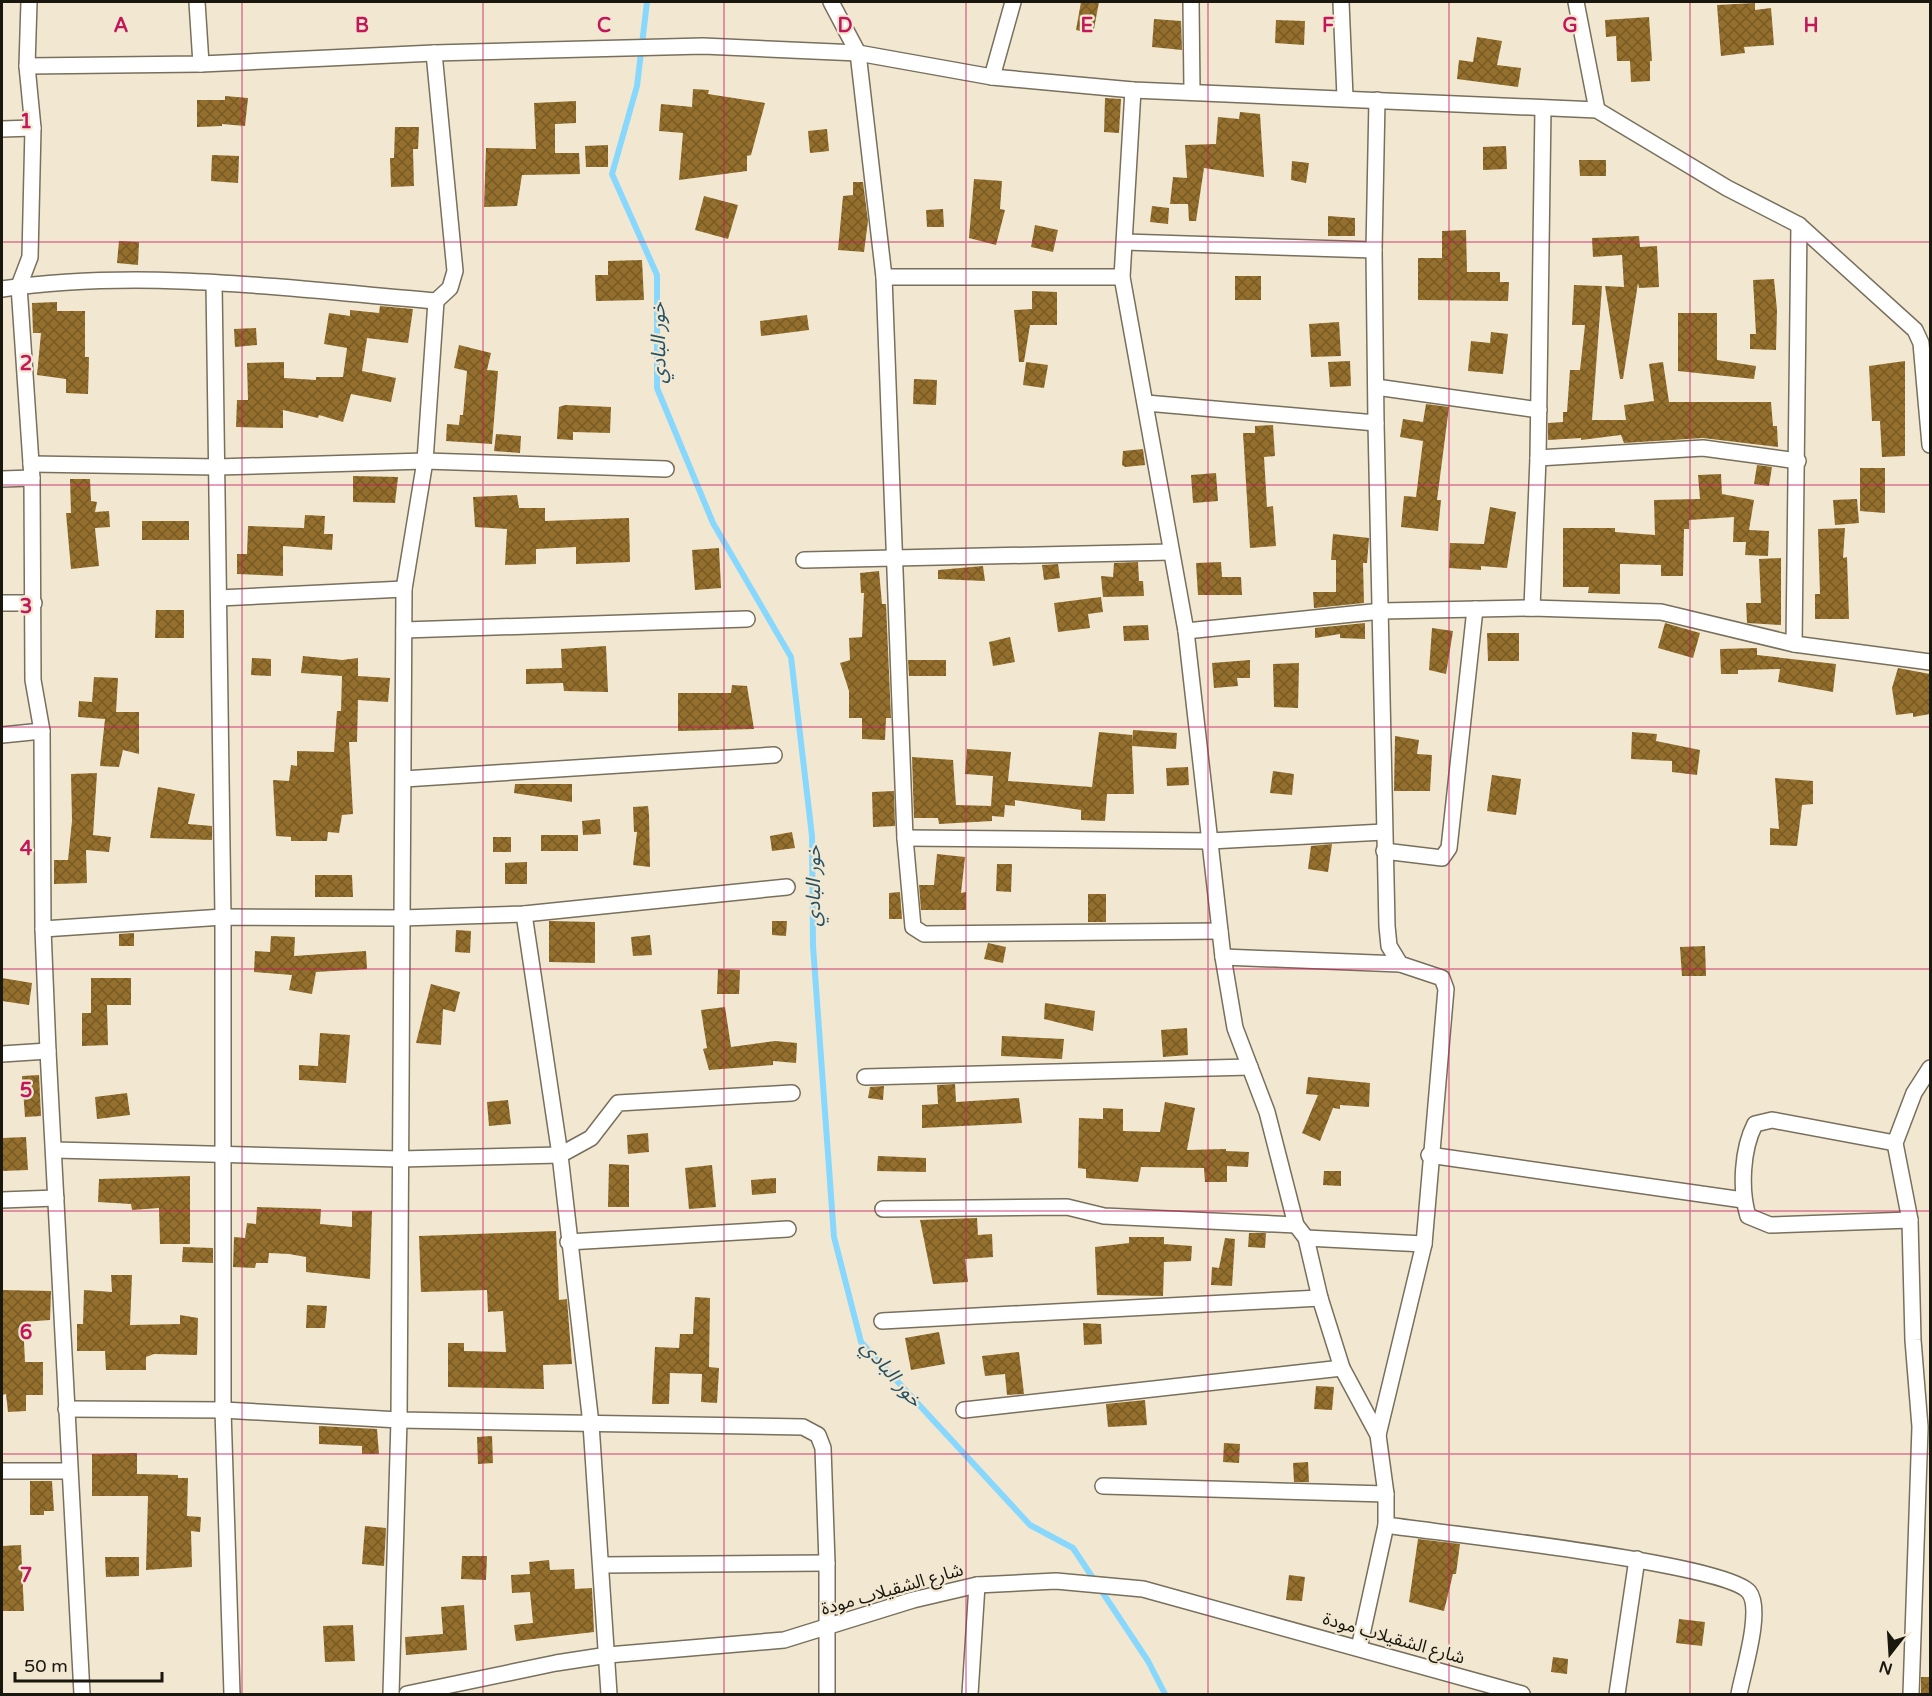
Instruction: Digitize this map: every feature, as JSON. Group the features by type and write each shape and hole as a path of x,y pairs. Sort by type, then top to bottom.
{"street":[{"path":"29,2 27,66 33,128 30,257 19,286 31,471 33,680 42,731 43,929 48,1052 55,1150 69,1471 82,1695"},
{"path":"197,2 201,64"},
{"path":"831,2 858,53 884,277 893,560 906,838 913,927 924,934 1220,931"},
{"path":"992,77 1013,2"},
{"path":"1191,2 1192,91"},
{"path":"1341,2 1345,97"},
{"path":"1576,2 1597,110"},
{"path":"27,66 201,64 434,53 703,46 858,53 992,77 1133,90 1345,97 1597,110 1727,188 1799,225 1914,330 1921,343 1930,445"},
{"path":"391,1695 399,1420 404,589 424,461 436,301 450,288 455,271 434,53"},
{"path":"1133,90 1122,277 1186,631 1223,957 1235,1028 1267,1112 1296,1225 1306,1238 1320,1298 1342,1368 1378,1435 1386,1494 1386,1526 1359,1648"},
{"path":"1377,100 1374,250 1376,423 1382,611 1384,852 1389,946 1400,964"},
{"path":"1532,608 1538,458 1543,108"},
{"path":"2,129 33,128"},
{"path":"1794,644 1798,461 1799,225"},
{"path":"1125,242 1374,250"},
{"path":"884,277 1122,277"},
{"path":"2,289 106,281 214,283 436,301"},
{"path":"214,283 223,916 221,1154 223,1410 232,1695"},
{"path":"1376,387 1539,410"},
{"path":"1146,403 1376,423"},
{"path":"1538,458 1703,448 1798,461"},
{"path":"2,479 31,471 424,461 666,469"},
{"path":"804,560 893,560 1171,552"},
{"path":"219,598 404,589"},
{"path":"2,603 34,603"},
{"path":"1186,631 1382,611 1532,608 1661,612 1794,644 1930,662"},
{"path":"1384,852 1442,858 1449,848 1475,609"},
{"path":"404,630 747,619"},
{"path":"2,735 42,731"},
{"path":"404,779 774,755"},
{"path":"906,838 1210,841 1384,832"},
{"path":"43,929 223,916 402,918 524,914 787,887"},
{"path":"524,914 560,1155 568,1242 591,1424 609,1695"},
{"path":"1223,957 1400,964 1442,978 1446,989 1424,1244 1378,1435"},
{"path":"2,1054 48,1052"},
{"path":"865,1077 1251,1067"},
{"path":"1911,1695 1923,1586 1925,1427 1913,1340 1910,1220 1895,1143 1914,1093 1930,1068"},
{"path":"55,1150 400,1159 560,1155 591,1138 618,1103 792,1093"},
{"path":"1895,1143 1772,1120 1755,1124 1747,1139 1743,1200 1748,1216 1770,1225 1910,1220"},
{"path":"1430,1155 1743,1200"},
{"path":"2,1200 56,1198"},
{"path":"883,1209 1067,1207 1104,1216 1296,1225"},
{"path":"568,1242 788,1229"},
{"path":"1306,1238 1424,1244"},
{"path":"882,1322 1320,1298"},
{"path":"964,1410 1342,1368"},
{"path":"66,1409 223,1410 399,1420 803,1427 818,1435 823,1448 827,1563 827,1695"},
{"path":"2,1471 69,1471"},
{"path":"1103,1486 1386,1494"},
{"path":"1386,1526 1637,1559 1736,1581 1750,1593 1755,1614 1739,1695"},
{"path":"1617,1695 1637,1559"},
{"path":"602,1565 827,1563"},
{"name":"شارع الشقيلاب مودة","path":"407,1695 556,1663 608,1655 784,1640 828,1628 865,1613 977,1585 1056,1581 1143,1589 1522,1695"},
{"path":"970,1695 977,1585"}],"building":[{"path":"1081,2 1099,2 1093,34 1076,30"},
{"path":"1755,3 1755,10 1771,8 1774,45 1744,47 1745,53 1721,56 1717,5"},
{"path":"1649,17 1652,61 1650,61 1650,81 1631,82 1630,61 1617,61 1616,36 1606,37 1605,20"},
{"path":"1154,19 1181,21 1182,50 1152,47"},
{"path":"1276,20 1305,21 1304,45 1275,43"},
{"path":"1477,37 1502,41 1497,65 1521,68 1518,87 1457,79 1459,60 1473,62"},
{"path":"693,89 709,90 708,94 765,103 751,155 747,156 747,171 679,180 683,133 659,131 661,104 692,107"},
{"path":"225,96 248,98 245,126 222,124 222,126 197,127 197,100 225,100"},
{"path":"1105,98 1121,99 1119,133 1104,132"},
{"path":"576,101 576,123 555,124 555,153 579,153 580,174 522,175 517,206 484,207 486,148 536,149 534,103"},
{"path":"1240,112 1260,114 1264,177 1204,168 1196,221 1189,221 1188,204 1170,204 1173,177 1187,178 1185,145 1216,144 1218,117 1239,119"},
{"path":"395,127 419,127 418,149 413,149 414,186 391,187 390,158 394,158"},
{"path":"827,129 829,151 810,153 808,131"},
{"path":"608,145 608,167 586,167 585,146"},
{"path":"1506,146 1507,169 1483,170 1483,147"},
{"path":"212,155 239,156 238,183 211,181"},
{"path":"1579,160 1606,160 1606,176 1580,176"},
{"path":"1292,161 1309,163 1306,183 1291,180"},
{"path":"974,179 1002,181 1000,209 1005,210 996,245 969,238"},
{"path":"853,182 863,182 868,221 864,252 838,250 843,196 853,195"},
{"path":"704,196 738,205 728,239 695,230"},
{"path":"1152,206 1169,208 1168,224 1150,222"},
{"path":"943,209 944,227 927,227 926,210"},
{"path":"1328,216 1355,218 1355,236 1328,236"},
{"path":"1035,225 1058,230 1053,252 1031,247"},
{"path":"1466,230 1467,272 1500,272 1500,282 1509,282 1508,301 1418,300 1418,258 1442,258 1442,231"},
{"path":"1639,236 1640,247 1657,246 1659,287 1639,288 1638,283 1623,379 1620,379 1605,286 1624,287 1622,255 1593,257 1592,238"},
{"path":"119,241 139,242 138,265 117,263"},
{"path":"642,260 644,300 596,301 595,275 608,275 608,261"},
{"path":"1235,276 1261,276 1261,300 1235,300"},
{"path":"1774,279 1777,310 1776,350 1750,349 1750,334 1756,334 1753,280"},
{"path":"1574,285 1602,286 1592,420 1626,420 1624,405 1654,401 1649,364 1663,362 1669,402 1771,402 1773,426 1777,426 1778,447 1703,438 1624,443 1621,435 1581,440 1581,438 1548,440 1548,423 1563,422 1563,412 1567,412 1570,370 1580,370 1585,325 1572,325"},
{"path":"1032,291 1057,292 1057,325 1030,325 1024,362 1019,362 1014,310 1032,309"},
{"path":"57,302 57,311 85,311 85,357 89,357 88,394 66,393 66,379 37,375 41,333 33,333 32,303"},
{"path":"380,306 413,309 408,343 367,338 362,371 396,378 391,402 351,394 343,422 319,415 318,418 283,410 283,428 236,427 237,400 248,400 247,363 284,362 284,378 316,380 316,377 343,377 347,348 324,344 329,313 350,316 350,310 379,313"},
{"path":"1678,313 1717,313 1717,360 1756,366 1754,379 1678,371"},
{"path":"807,315 809,330 761,336 760,321"},
{"path":"1339,322 1341,356 1311,357 1309,324"},
{"path":"256,328 257,345 235,347 234,329"},
{"path":"1491,332 1508,334 1503,374 1468,371 1471,341 1490,343"},
{"path":"459,345 491,353 487,370 498,371 492,444 446,441 447,424 459,425 460,415 463,415 467,371 454,368"},
{"path":"1350,361 1351,386 1330,387 1328,362"},
{"path":"1905,361 1905,456 1882,457 1880,421 1872,421 1869,366"},
{"path":"1026,362 1048,365 1044,388 1023,385"},
{"path":"914,379 937,380 936,405 913,404"},
{"path":"1426,404 1449,407 1437,500 1441,500 1438,531 1401,527 1404,496 1416,497 1423,441 1400,437 1403,419 1423,422"},
{"path":"565,405 611,407 610,433 573,432 573,440 557,439 559,407"},
{"path":"1273,425 1275,456 1264,457 1267,507 1273,506 1276,546 1250,548 1243,433 1255,433 1255,426"},
{"path":"496,434 521,436 520,453 494,451"},
{"path":"1143,449 1145,465 1125,467 1122,465 1123,451"},
{"path":"1757,465 1772,467 1769,486 1754,484"},
{"path":"1860,468 1885,468 1885,513 1860,511"},
{"path":"1216,473 1218,501 1193,503 1191,475"},
{"path":"1721,474 1722,494 1754,500 1749,530 1769,531 1768,556 1745,555 1746,542 1733,542 1734,517 1689,520 1689,529 1684,529 1683,576 1661,576 1661,565 1620,564 1620,594 1588,593 1589,587 1563,587 1563,528 1615,528 1615,532 1655,535 1654,500 1700,499 1698,475"},
{"path":"353,476 398,477 395,503 353,502"},
{"path":"70,479 90,479 91,501 97,502 95,512 109,511 110,527 95,528 99,566 71,569 66,513 71,513"},
{"path":"517,495 519,508 545,508 545,521 629,518 630,562 576,564 576,547 536,549 536,564 505,565 507,529 475,527 473,497"},
{"path":"1857,499 1859,523 1835,525 1833,500"},
{"path":"1490,507 1516,512 1507,568 1481,566 1481,570 1449,568 1450,543 1484,544"},
{"path":"305,515 325,516 324,534 333,534 332,550 283,546 283,576 237,574 237,554 247,554 248,526 304,528"},
{"path":"142,521 189,521 189,540 142,540"},
{"path":"1845,528 1843,558 1847,557 1849,619 1815,619 1815,594 1820,594 1818,529"},
{"path":"1333,534 1369,538 1367,563 1363,563 1364,603 1314,608 1313,592 1336,592 1336,560 1331,560"},
{"path":"719,548 721,588 695,590 692,550"},
{"path":"1781,558 1781,625 1747,623 1746,603 1761,603 1759,559"},
{"path":"1138,562 1139,581 1143,581 1144,596 1103,597 1101,576 1113,577 1114,563"},
{"path":"1221,562 1222,577 1241,577 1242,595 1198,595 1196,563"},
{"path":"1058,564 1060,578 1044,580 1042,565"},
{"path":"983,566 985,581 938,579 938,570"},
{"path":"879,571 882,604 886,604 891,718 886,718 885,740 862,739 862,718 849,718 849,691 840,663 850,660 849,638 862,637 864,593 861,593 860,573"},
{"path":"1101,597 1103,612 1088,614 1090,628 1058,632 1054,603"},
{"path":"156,610 184,610 184,638 155,638"},
{"path":"1365,623 1365,639 1340,638 1340,634 1315,638 1315,628"},
{"path":"1665,623 1700,633 1693,658 1658,648"},
{"path":"1148,625 1149,640 1124,641 1123,626"},
{"path":"1432,628 1453,631 1446,674 1429,670"},
{"path":"1487,633 1519,633 1519,661 1488,661"},
{"path":"1010,637 1015,662 993,666 989,642"},
{"path":"606,646 608,692 564,691 563,683 526,684 526,669 562,668 561,649"},
{"path":"1757,648 1757,655 1836,664 1833,692 1778,682 1780,669 1738,670 1738,674 1721,674 1720,649"},
{"path":"303,656 342,660 358,658 358,676 390,678 388,702 358,700 357,742 349,742 353,814 342,815 339,833 328,832 327,841 291,841 291,837 276,836 273,780 289,781 291,765 297,766 297,751 334,752 337,711 341,711 342,676 301,673"},
{"path":"252,658 271,659 271,676 251,675"},
{"path":"908,660 946,660 946,676 909,676"},
{"path":"1250,660 1250,678 1237,678 1238,686 1214,688 1212,663"},
{"path":"1299,663 1298,708 1274,707 1273,664"},
{"path":"1898,668 1930,674 1930,714 1913,717 1913,713 1896,715 1892,688"},
{"path":"94,677 118,678 116,712 139,712 139,754 123,750 119,767 100,766 105,719 78,717 79,701 92,702"},
{"path":"732,685 747,686 754,729 678,731 678,693 731,693"},
{"path":"1133,730 1177,733 1176,749 1132,746 1134,794 1107,794 1105,821 1081,820 1081,810 1015,800 1015,806 1005,805 1004,817 992,816 992,821 939,824 938,818 914,818 912,757 953,760 956,805 991,806 993,776 965,774 967,749 1011,752 1008,781 1092,787 1099,732 1132,735 1132,743"},
{"path":"1632,732 1657,734 1656,741 1700,750 1697,775 1672,772 1672,761 1631,759"},
{"path":"1395,736 1419,740 1417,754 1432,755 1430,791 1394,791"},
{"path":"1188,767 1189,785 1167,786 1166,768"},
{"path":"1273,771 1294,774 1292,795 1270,793"},
{"path":"97,773 93,835 111,837 109,852 86,850 87,883 54,884 54,860 68,860 72,821 71,774"},
{"path":"1492,775 1521,779 1516,815 1487,811"},
{"path":"1775,778 1813,781 1813,804 1802,805 1797,846 1770,845 1770,828 1779,829"},
{"path":"515,784 572,784 572,802 514,793"},
{"path":"158,787 195,794 188,824 212,826 212,840 150,838"},
{"path":"894,791 895,826 873,827 872,792"},
{"path":"648,806 650,867 633,865 637,832 634,832 633,807"},
{"path":"600,819 601,834 583,835 582,821"},
{"path":"792,832 795,848 772,851 770,836"},
{"path":"541,835 578,835 578,851 541,851"},
{"path":"493,837 511,837 511,852 493,852"},
{"path":"1332,844 1328,872 1308,869 1311,846"},
{"path":"937,854 965,857 961,893 966,892 966,910 921,910 919,885 934,885"},
{"path":"527,862 527,884 505,884 505,863"},
{"path":"997,864 1012,864 1011,892 996,891"},
{"path":"315,875 352,875 353,897 315,897"},
{"path":"900,892 902,919 889,919 889,893"},
{"path":"1088,894 1106,894 1106,922 1088,922"},
{"path":"549,921 595,922 595,963 549,962"},
{"path":"772,921 787,921 786,936 772,935"},
{"path":"456,930 471,931 470,953 455,952"},
{"path":"134,933 134,946 119,946 119,934"},
{"path":"650,935 652,955 633,956 631,937"},
{"path":"271,936 295,937 294,956 366,951 367,969 316,972 312,994 289,990 292,975 254,972 255,951 270,952"},
{"path":"988,943 1006,947 1003,963 984,959"},
{"path":"1705,946 1706,976 1682,976 1680,947"},
{"path":"718,969 740,970 739,994 717,994"},
{"path":"2,978 32,983 29,1005 2,1001"},
{"path":"91,978 131,978 131,1005 107,1005 108,1045 82,1046 82,1013 91,1013"},
{"path":"431,984 460,992 455,1012 443,1009 441,1045 416,1043"},
{"path":"1045,1003 1095,1011 1093,1031 1044,1019"},
{"path":"725,1007 731,1047 775,1041 797,1043 796,1063 773,1061 773,1065 709,1070 703,1049 707,1048 701,1010"},
{"path":"1187,1028 1188,1055 1163,1057 1161,1030"},
{"path":"320,1033 350,1035 346,1083 299,1080 299,1065 318,1066"},
{"path":"1002,1036 1064,1039 1062,1059 1001,1056"},
{"path":"39,1075 41,1116 25,1117 22,1076"},
{"path":"1308,1077 1370,1083 1369,1107 1340,1105 1340,1109 1333,1108 1320,1141 1302,1133 1318,1095 1306,1094"},
{"path":"955,1084 956,1102 1019,1098 1022,1123 922,1128 922,1105 938,1104 937,1085"},
{"path":"884,1086 883,1100 868,1098 870,1087"},
{"path":"127,1093 130,1115 97,1119 95,1097"},
{"path":"508,1100 511,1124 489,1126 487,1102"},
{"path":"1165,1102 1195,1108 1187,1150 1226,1149 1226,1151 1249,1152 1248,1167 1227,1166 1227,1182 1205,1182 1204,1168 1141,1167 1138,1182 1086,1178 1086,1169 1078,1168 1079,1118 1103,1119 1103,1108 1123,1109 1123,1131 1160,1132"},
{"path":"648,1133 649,1152 628,1154 627,1135"},
{"path":"26,1137 28,1170 2,1171 2,1138"},
{"path":"878,1156 926,1158 926,1172 877,1171"},
{"path":"609,1164 629,1165 629,1207 608,1207"},
{"path":"712,1165 716,1207 689,1209 685,1168"},
{"path":"1324,1171 1341,1171 1341,1186 1323,1185"},
{"path":"190,1176 190,1244 160,1244 159,1208 132,1210 131,1204 98,1202 99,1179"},
{"path":"776,1178 776,1193 752,1195 751,1180"},
{"path":"257,1207 321,1209 320,1224 352,1227 352,1211 372,1211 370,1279 306,1272 306,1257 289,1254 269,1253 268,1263 256,1263 255,1268 233,1267 234,1237 245,1238 247,1223 256,1224"},
{"path":"977,1218 978,1235 992,1234 993,1257 965,1259 968,1282 933,1284 920,1220"},
{"path":"556,1231 559,1300 567,1299 572,1364 543,1365 544,1389 448,1387 448,1343 464,1343 464,1351 506,1352 503,1311 488,1312 487,1290 421,1292 419,1236"},
{"path":"1249,1233 1266,1233 1265,1248 1248,1247"},
{"path":"1129,1237 1164,1237 1164,1244 1192,1246 1191,1261 1164,1262 1163,1296 1097,1295 1095,1247 1129,1243"},
{"path":"1225,1238 1235,1239 1232,1286 1211,1285 1212,1267 1219,1268"},
{"path":"183,1247 213,1248 213,1263 182,1262"},
{"path":"111,1275 132,1275 130,1325 180,1324 180,1315 198,1318 197,1355 154,1354 146,1357 146,1370 106,1370 105,1351 77,1351 77,1324 83,1324 84,1290 112,1292"},
{"path":"2,1290 51,1291 50,1320 23,1322 25,1362 43,1362 43,1395 26,1395 26,1411 8,1412 6,1394 2,1395"},
{"path":"695,1297 710,1298 709,1367 719,1368 717,1403 701,1402 702,1374 670,1373 669,1404 652,1404 655,1347 679,1348 680,1334 693,1334"},
{"path":"307,1305 327,1306 325,1328 306,1328"},
{"path":"1083,1323 1101,1324 1102,1344 1084,1345"},
{"path":"939,1332 945,1364 911,1370 905,1338"},
{"path":"1019,1352 1024,1394 1007,1395 1005,1374 985,1376 982,1356"},
{"path":"1316,1386 1334,1387 1332,1410 1314,1409"},
{"path":"1145,1400 1147,1425 1108,1427 1106,1404"},
{"path":"319,1426 377,1429 379,1454 362,1454 362,1446 319,1444"},
{"path":"492,1436 493,1463 478,1464 477,1437"},
{"path":"1224,1443 1240,1444 1239,1463 1223,1462"},
{"path":"137,1453 137,1474 178,1475 178,1478 188,1478 187,1516 201,1517 200,1532 191,1531 192,1567 146,1570 148,1496 92,1496 92,1454"},
{"path":"1308,1462 1309,1482 1294,1482 1293,1463"},
{"path":"30,1481 52,1481 54,1511 44,1511 44,1515 30,1515"},
{"path":"365,1526 386,1528 384,1566 362,1564"},
{"path":"1418,1539 1460,1544 1456,1574 1453,1574 1444,1611 1409,1602"},
{"path":"21,1545 24,1611 2,1611 2,1546"},
{"path":"462,1556 487,1556 486,1580 461,1579"},
{"path":"105,1557 139,1557 139,1576 106,1577"},
{"path":"549,1560 550,1570 574,1569 575,1589 592,1588 594,1632 516,1641 514,1625 533,1623 530,1592 512,1593 511,1575 530,1574 529,1562"},
{"path":"1289,1575 1305,1577 1302,1601 1286,1600"},
{"path":"464,1605 467,1650 406,1655 405,1637 443,1634 441,1607"},
{"path":"1679,1619 1705,1622 1702,1646 1676,1643"},
{"path":"353,1625 355,1661 325,1662 323,1626"},
{"path":"1553,1657 1568,1659 1567,1674 1551,1672"},
{"path":"1921,1677 1930,1677 1930,1695 1921,1695"}],"waterway":[{"name":"خور البادي","path":"647,2 637,86 612,174 657,275 657,388 713,523 791,657 812,836 813,946 834,1237 861,1342 1030,1525 1073,1548 1148,1661 1165,1694"}]}
